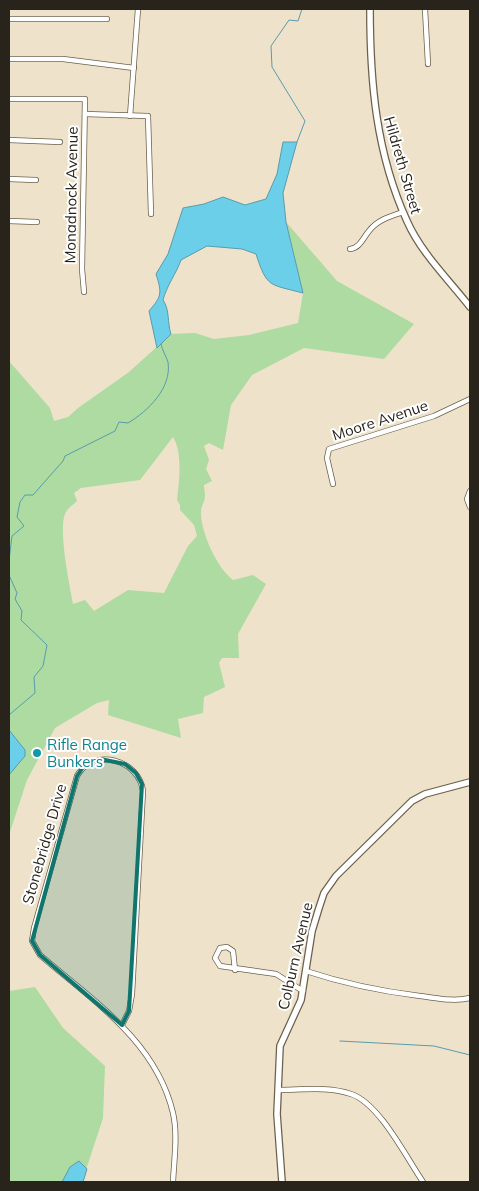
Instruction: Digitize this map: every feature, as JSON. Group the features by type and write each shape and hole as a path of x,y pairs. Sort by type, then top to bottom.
{"street":[{"path":"130,116 138,9"},
{"name":"Hildreth Street","path":"370,9 371,76 374,108 385,157 403,212 420,243 470,307"},
{"path":"424,9 428,64"},
{"path":"9,18 107,18"},
{"path":"9,59 63,60 134,68"},
{"name":"Monadnock Avenue","path":"9,99 85,100 82,269 84,292"},
{"path":"85,114 148,116 151,214"},
{"path":"9,140 60,142"},
{"path":"9,179 36,180"},
{"path":"350,249 357,247 372,227 403,212"},
{"path":"9,221 37,222"},
{"name":"Moore Avenue","path":"333,484 327,458 329,449 434,416 470,399"},
{"path":"470,491 467,499 470,507"},
{"name":"Stonebridge Drive","path":"122,1025 132,994 143,791 140,779 131,768 117,762 100,759 85,764 77,776 34,928 32,942 40,955 122,1025 147,1053 173,1113 175,1142 173,1182"},
{"name":"Colburn Avenue","path":"282,1182 278,1149 278,1090 281,1040 294,1018 303,991 312,931 324,893 336,876 412,801 425,794 470,782"},
{"path":"235,970 233,951 227,947 220,948 215,954 216,963 223,968 235,970 276,974 303,991"},
{"path":"306,971 358,987 450,1000 470,998"},
{"path":"278,1090 334,1091 356,1096 374,1111 422,1182"}],"highlighted area":[{"path":"100,759 125,764 136,773 142,784 129,1011 122,1025 40,955 32,941 77,776 85,764"}],"green space":[{"path":"286,222 337,281 414,324 384,359 304,348 252,375 231,405 223,450 209,443 204,446 209,460 206,469 212,481 204,485 205,496 201,509 201,519 206,538 221,567 233,580 253,575 266,584 238,634 239,658 222,658 219,663 225,687 204,697 203,713 178,719 181,738 108,715 109,700 97,703 55,728 27,780 9,835 9,361 50,408 54,421 68,417 129,372 171,334 195,333 214,339 249,335 298,323 303,293","holes":["173,437 180,468 177,500 180,510 194,525 197,536 188,546 164,593 128,590 94,611 85,600 73,604 63,543 63,530 66,512 77,501 74,493 81,488 140,480"]},
{"path":"35,987 63,1028 105,1066 103,1118 82,1182 9,1182 9,991"}],"water":[{"path":"283,142 297,142 283,193 286,222 303,293 271,283 263,273 256,254 242,249 207,246 181,260 163,300 167,308 171,334 157,348 149,311 159,298 160,290 156,274 168,254 183,208 204,204 223,197 245,205 266,199 277,174"},
{"path":"9,730 25,750 25,756 9,775"},
{"path":"79,1161 87,1169 83,1182 62,1182 70,1167"}],"waterway":[{"path":"297,142 305,121 272,67 271,46 289,20 298,21 302,9"},
{"path":"9,561 12,536 24,526 17,517 20,502 25,495 33,495 63,461 65,456 115,431 119,422 128,423 136,418 157,398 166,381 168,372 168,362 161,344"},
{"path":"9,575 17,593 15,599 22,611 21,620 47,645 43,666 34,677 35,693 9,715"},
{"path":"340,1041 434,1046 470,1055"}],"place":[{"name":"Rifle Range Bunkers","path":"37,753"}]}
